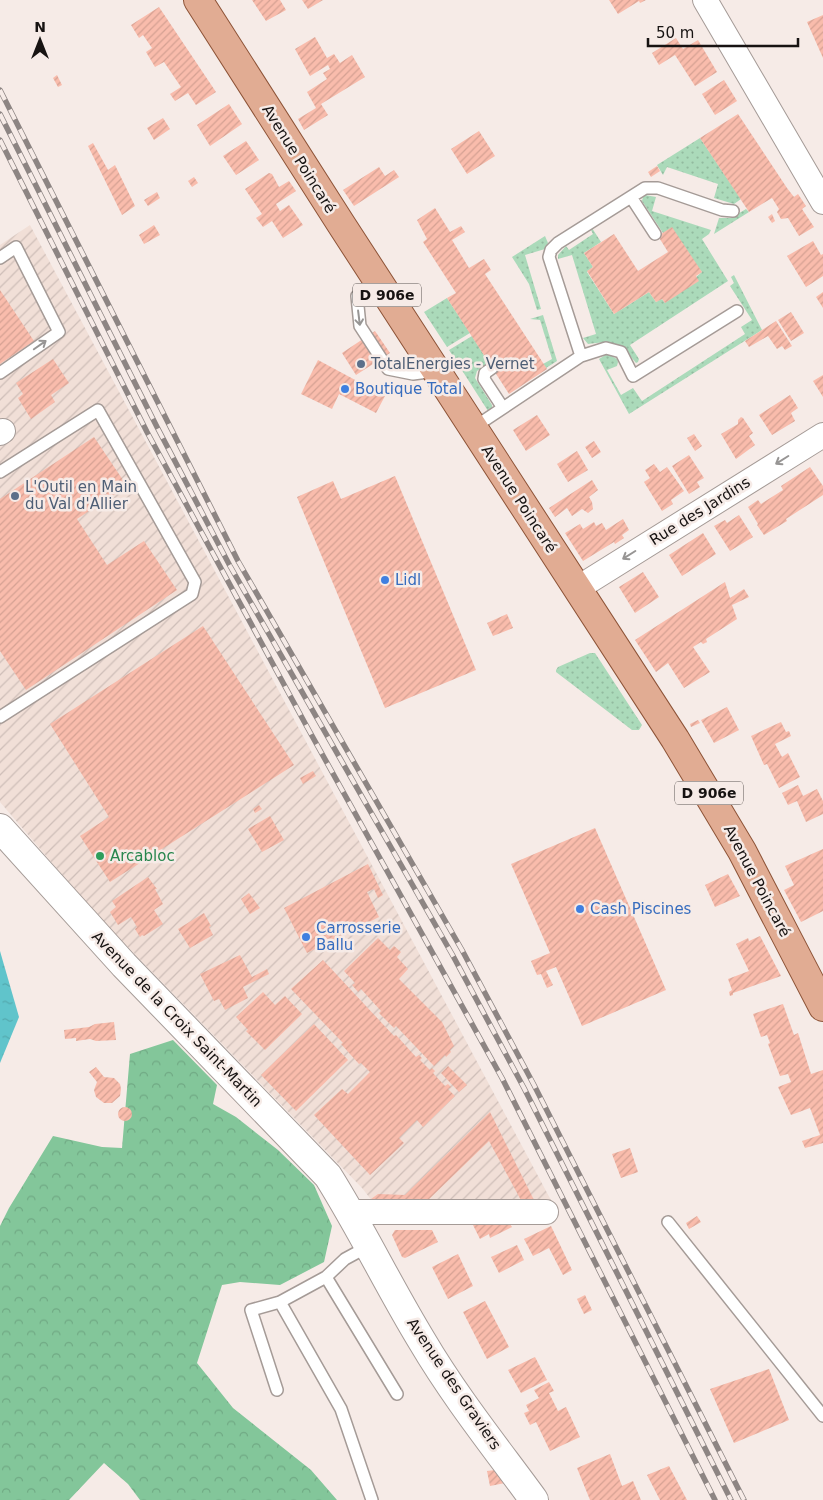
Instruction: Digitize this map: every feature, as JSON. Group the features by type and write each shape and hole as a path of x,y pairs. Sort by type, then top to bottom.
{"main road":[{"name":"Avenue Poincaré","path":"198,0 712,797 823,1007"}],"street":[{"path":"705,0 823,202"},
{"name":"Rue des Jardins","path":"578,588 823,435"},
{"name":"Avenue de la Croix Saint-Martin","path":"0,828 124,966 328,1176 350,1212"},
{"path":"350,1212 546,1212"},
{"name":"Avenue des Graviers","path":"350,1212 422,1342 470,1414 534,1500"}],"lane":[{"path":"581,356 549,257 551,250 558,243 645,188 658,188 722,210 733,211"},
{"path":"631,197 655,234"},
{"path":"0,258 16,247 59,332 0,373"},
{"path":"379,283 357,296 360,326 388,369 413,374 436,371"},
{"path":"473,428 581,356 606,348 621,352 633,376 737,311"},
{"path":"492,368 485,372 484,379 503,408"},
{"path":"0,472 98,410 195,582 192,594 0,717"},
{"path":"668,1222 823,1416"},
{"path":"276,1390 251,1310 280,1302 326,1277 345,1259 369,1246"},
{"path":"326,1277 397,1394"},
{"path":"280,1302 340,1409 372,1500"}],"shaded area":[{"path":"30,225 553,1204 376,1206 362,1188 94,912 0,802 0,245"}],"green space":[{"path":"700,138 741,199 734,204 714,198 718,184 667,167 663,175 657,165"},
{"path":"645,195 656,197 652,211 711,230 702,239 728,281 630,345 639,359 636,363 622,346 605,342 588,344 583,338 596,334 572,255 558,259 558,255 566,246 569,250 593,234 592,228 601,242 584,253 593,267 587,272 614,314 649,292 656,302 662,299 665,303 702,272 663,233 642,201"},
{"path":"746,209 749,212 714,234 719,218 731,218"},
{"path":"545,236 548,243 545,249 525,255 541,309 537,310 529,284 512,257"},
{"path":"734,275 762,330 629,414 599,359 607,354 617,359 617,366 607,370 621,395 633,388 642,401 745,334 741,327 752,320 730,286 734,283 731,277"},
{"path":"447,298 470,333 447,347 424,312"},
{"path":"543,315 557,361 546,368 543,364 552,359 540,320 530,319"},
{"path":"472,336 489,363 477,371 475,378 492,405 492,409 488,411 449,350"},
{"path":"590,653 595,653 642,725 639,730 632,730 556,672 558,667"},
{"path":"173,1040 217,1085 213,1104 236,1117 278,1150 314,1185 332,1226 324,1262 280,1285 240,1282 222,1285 197,1363 233,1408 311,1470 337,1500 140,1500 128,1484 104,1463 69,1500 0,1500 0,1226 53,1136 102,1147 122,1148 130,1054"}],"water":[{"path":"0,951 19,1017 0,1063"}],"building":[{"path":"252,0 280,0 286,10 266,21"},
{"path":"302,0 323,0 308,9"},
{"path":"609,0 646,0 640,3 639,1 618,14"},
{"path":"159,7 216,92 196,105 188,93 175,101 170,94 181,87 164,62 155,67 146,52 152,48 143,35 139,38 131,25"},
{"path":"823,15 823,58 807,22"},
{"path":"315,37 327,58 334,54 340,63 352,55 365,77 321,104 328,115 304,130 298,119 316,108 307,92 327,79 323,73 330,69 328,65 310,76 295,49"},
{"path":"676,38 683,49 698,40 717,72 695,86 675,55 659,65 652,53"},
{"path":"57,75 62,85 58,87 53,78"},
{"path":"724,80 737,101 715,115 702,94"},
{"path":"229,104 242,124 210,146 197,125"},
{"path":"738,114 787,188 794,197 798,194 806,206 802,209 814,227 799,236 788,218 781,219 777,212 779,209 772,198 749,212 700,138"},
{"path":"163,118 170,129 154,140 147,128"},
{"path":"479,131 495,156 467,174 451,149"},
{"path":"246,141 259,160 236,175 223,156"},
{"path":"93,143 108,170 115,165 135,206 122,215 88,146"},
{"path":"657,166 660,171 651,177 648,172"},
{"path":"379,167 385,176 394,170 399,177 354,206 343,190"},
{"path":"269,173 272,174 279,187 289,181 296,191 276,204 280,211 289,205 303,225 283,238 272,221 263,227 256,218 262,214 245,189"},
{"path":"194,177 198,183 192,187 188,181"},
{"path":"157,192 160,198 148,206 144,200"},
{"path":"435,208 450,232 461,226 465,232 452,240 469,268 484,259 491,270 485,274 547,369 509,394 447,298 456,293 423,242 427,239 417,220"},
{"path":"772,214 775,221 772,223 768,217"},
{"path":"154,225 160,235 144,244 139,235"},
{"path":"672,227 702,272 696,276 699,281 665,303 662,299 656,302 649,292 614,314 587,271 593,267 584,253 614,234 638,271 668,252 658,236"},
{"path":"813,241 821,255 823,254 823,276 806,287 787,256"},
{"path":"0,290 34,341 0,364"},
{"path":"823,292 823,308 816,297"},
{"path":"791,312 804,333 791,341 778,320"},
{"path":"776,321 792,346 785,350 782,346 777,349 768,336 749,347 745,341"},
{"name":"TotalEnergies - Vernet","path":"375,331 390,353 356,375 342,353"},
{"path":"53,359 69,383 51,395 55,402 31,419 18,398 23,394 16,383"},
{"name":"Boutique Total","path":"318,360 385,396 376,413 339,394 332,409 301,394"},
{"path":"823,375 823,397 813,381"},
{"path":"790,395 798,408 791,413 795,421 772,435 759,415"},
{"path":"537,415 550,435 526,451 513,430"},
{"path":"741,417 753,433 749,436 755,445 736,459 721,434 738,424 738,420"},
{"path":"694,434 702,446 695,451 687,438"},
{"path":"94,437 127,486 77,519 107,565 144,541 177,590 26,690 0,651 0,499"},
{"path":"594,441 601,452 592,458 585,447"},
{"path":"577,451 588,470 568,482 557,464"},
{"path":"689,455 704,478 697,482 700,487 689,494 672,466"},
{"path":"654,464 660,472 667,467 684,491 671,500 673,504 662,511 644,482 650,478 645,470"},
{"path":"810,467 823,486 823,495 764,535 748,507 758,500 761,504 783,490 781,486"},
{"name":"Lidl","path":"395,476 476,670 385,708 297,497 333,481 341,499"},
{"path":"592,480 598,490 589,497 593,509 588,513 582,509 572,516 567,508 555,517 549,508"},
{"path":"739,515 753,537 730,551 714,526 725,520 727,523"},
{"path":"623,519 629,530 622,535 624,538 583,561 565,533 580,524 583,529 594,522 596,526 602,523 606,530"},
{"path":"703,533 716,554 682,576 669,555"},
{"path":"643,572 659,597 635,613 619,587"},
{"path":"725,582 730,598 744,589 749,597 732,605 737,619 706,639 707,642 703,644 701,642 693,647 710,672 684,688 668,663 656,672 635,640"},
{"path":"507,614 513,628 493,636 487,623"},
{"path":"203,626 294,765 110,882 80,836 109,817 50,724"},
{"path":"727,707 739,730 714,743 701,720"},
{"path":"698,720 700,723 691,727 690,724"},
{"path":"781,722 786,732 789,731 791,736 775,744 782,757 788,753 800,777 779,788 767,764 764,765 751,736"},
{"path":"313,771 316,776 303,784 300,778"},
{"path":"798,785 803,796 817,789 823,801 823,814 806,822 797,801 788,805 782,793"},
{"path":"259,805 262,809 255,813 253,809"},
{"path":"270,816 284,840 262,852 248,829"},
{"name":"Cash Piscines","path":"595,828 666,990 582,1026 556,967 546,971 553,985 547,988 541,974 537,975 531,961 550,953 511,864"},
{"path":"823,849 823,911 801,922 784,890 794,885 785,866"},
{"path":"368,864 383,895 378,898 374,889 367,892 379,917 307,953 284,908"},
{"path":"728,874 740,896 715,907 705,885"},
{"path":"148,877 157,889 155,889 163,904 154,910 163,924 140,937 131,917 118,925 110,912 116,907 112,901"},
{"path":"249,893 260,908 250,914 241,899"},
{"path":"204,913 211,926 209,927 213,935 190,948 178,929"},
{"path":"760,936 781,976 733,993 730,996 729,992 732,990 728,979 749,971 736,944 748,938 749,941"},
{"path":"378,938 390,950 394,946 401,952 397,957 408,969 399,979 442,1022 454,1046 446,1057 445,1055 434,1066 396,1026 394,1028 379,1013 381,1011 361,989 358,992 352,985 355,983 344,971"},
{"path":"240,955 252,977 267,969 269,974 243,987 248,998 225,1010 219,999 214,1001 200,974"},
{"path":"323,960 394,1036 396,1035 416,1057 419,1055 422,1058 420,1060 430,1070 432,1068 435,1071 433,1073 445,1086 448,1084 451,1087 448,1089 455,1096 423,1127 417,1120 399,1138 404,1143 370,1175 314,1115 342,1089 348,1094 370,1072 361,1063 359,1064 341,1044 343,1043 291,989"},
{"path":"263,992 275,1005 285,996 302,1014 265,1050 246,1031 248,1030 236,1017"},
{"path":"783,1004 794,1035 798,1033 811,1074 823,1070 823,1143 805,1148 802,1141 820,1135 810,1108 791,1115 778,1087 791,1082 788,1074 780,1076 768,1044 770,1043 767,1035 761,1037 753,1014"},
{"path":"114,1022 116,1040 96,1041 90,1039 76,1041 76,1038 65,1039 64,1030"},
{"path":"314,1024 348,1060 296,1111 261,1075"},
{"path":"448,1066 467,1085 459,1092 441,1073"},
{"path":"96,1067 104,1077 114,1078 120,1084 120,1096 112,1103 104,1103 96,1097 94,1090 97,1082 89,1072"},
{"path":"125,1107 130,1109 132,1114 130,1119 125,1121 120,1119 118,1114 120,1109"},
{"path":"490,1112 536,1204 523,1204 489,1141 423,1205 376,1206 371,1199 378,1194 405,1195"},
{"path":"630,1148 638,1172 621,1178 612,1154"},
{"path":"697,1216 701,1222 689,1229 686,1223"},
{"path":"482,1221 510,1224 512,1227 490,1238 489,1234 480,1239 473,1225"},
{"path":"551,1226 572,1270 563,1275 549,1248 533,1256 524,1239"},
{"path":"395,1230 432,1230 438,1242 405,1258 402,1257 392,1235"},
{"path":"517,1245 524,1260 499,1273 491,1257"},
{"path":"458,1254 473,1286 448,1299 432,1267"},
{"path":"585,1295 592,1310 584,1314 577,1299"},
{"path":"485,1301 509,1347 487,1359 463,1312"},
{"path":"535,1357 547,1380 521,1393 508,1370"},
{"path":"769,1369 789,1420 734,1443 710,1389"},
{"path":"549,1382 554,1391 549,1393 558,1411 566,1407 580,1437 550,1451 536,1422 530,1425 524,1413 529,1411 526,1405 539,1398 534,1390"},
{"path":"610,1454 622,1486 633,1481 641,1500 590,1500 577,1468"},
{"path":"669,1466 687,1500 660,1500 647,1475"},
{"path":"495,1470 505,1483 490,1486 487,1471"}],"railway":[{"path":"0,90 238,561 462,950 534,1085 744,1500"},
{"path":"0,114 157,427 230,566 452,954 524,1088 731,1500"},
{"path":"0,140 147,432 306,725 502,1078 715,1500"}],"place":[{"name":"TotalEnergies - Vernet","path":"361,364"},
{"name":"Boutique Total","path":"345,389"},
{"name":"L'Outil en Main du Val d'Allier","path":"15,496"},
{"name":"Lidl","path":"385,580"},
{"name":"Arcabloc","path":"100,856"},
{"name":"Cash Piscines","path":"580,909"},
{"name":"Carrosserie Ballu","path":"306,937"}]}
